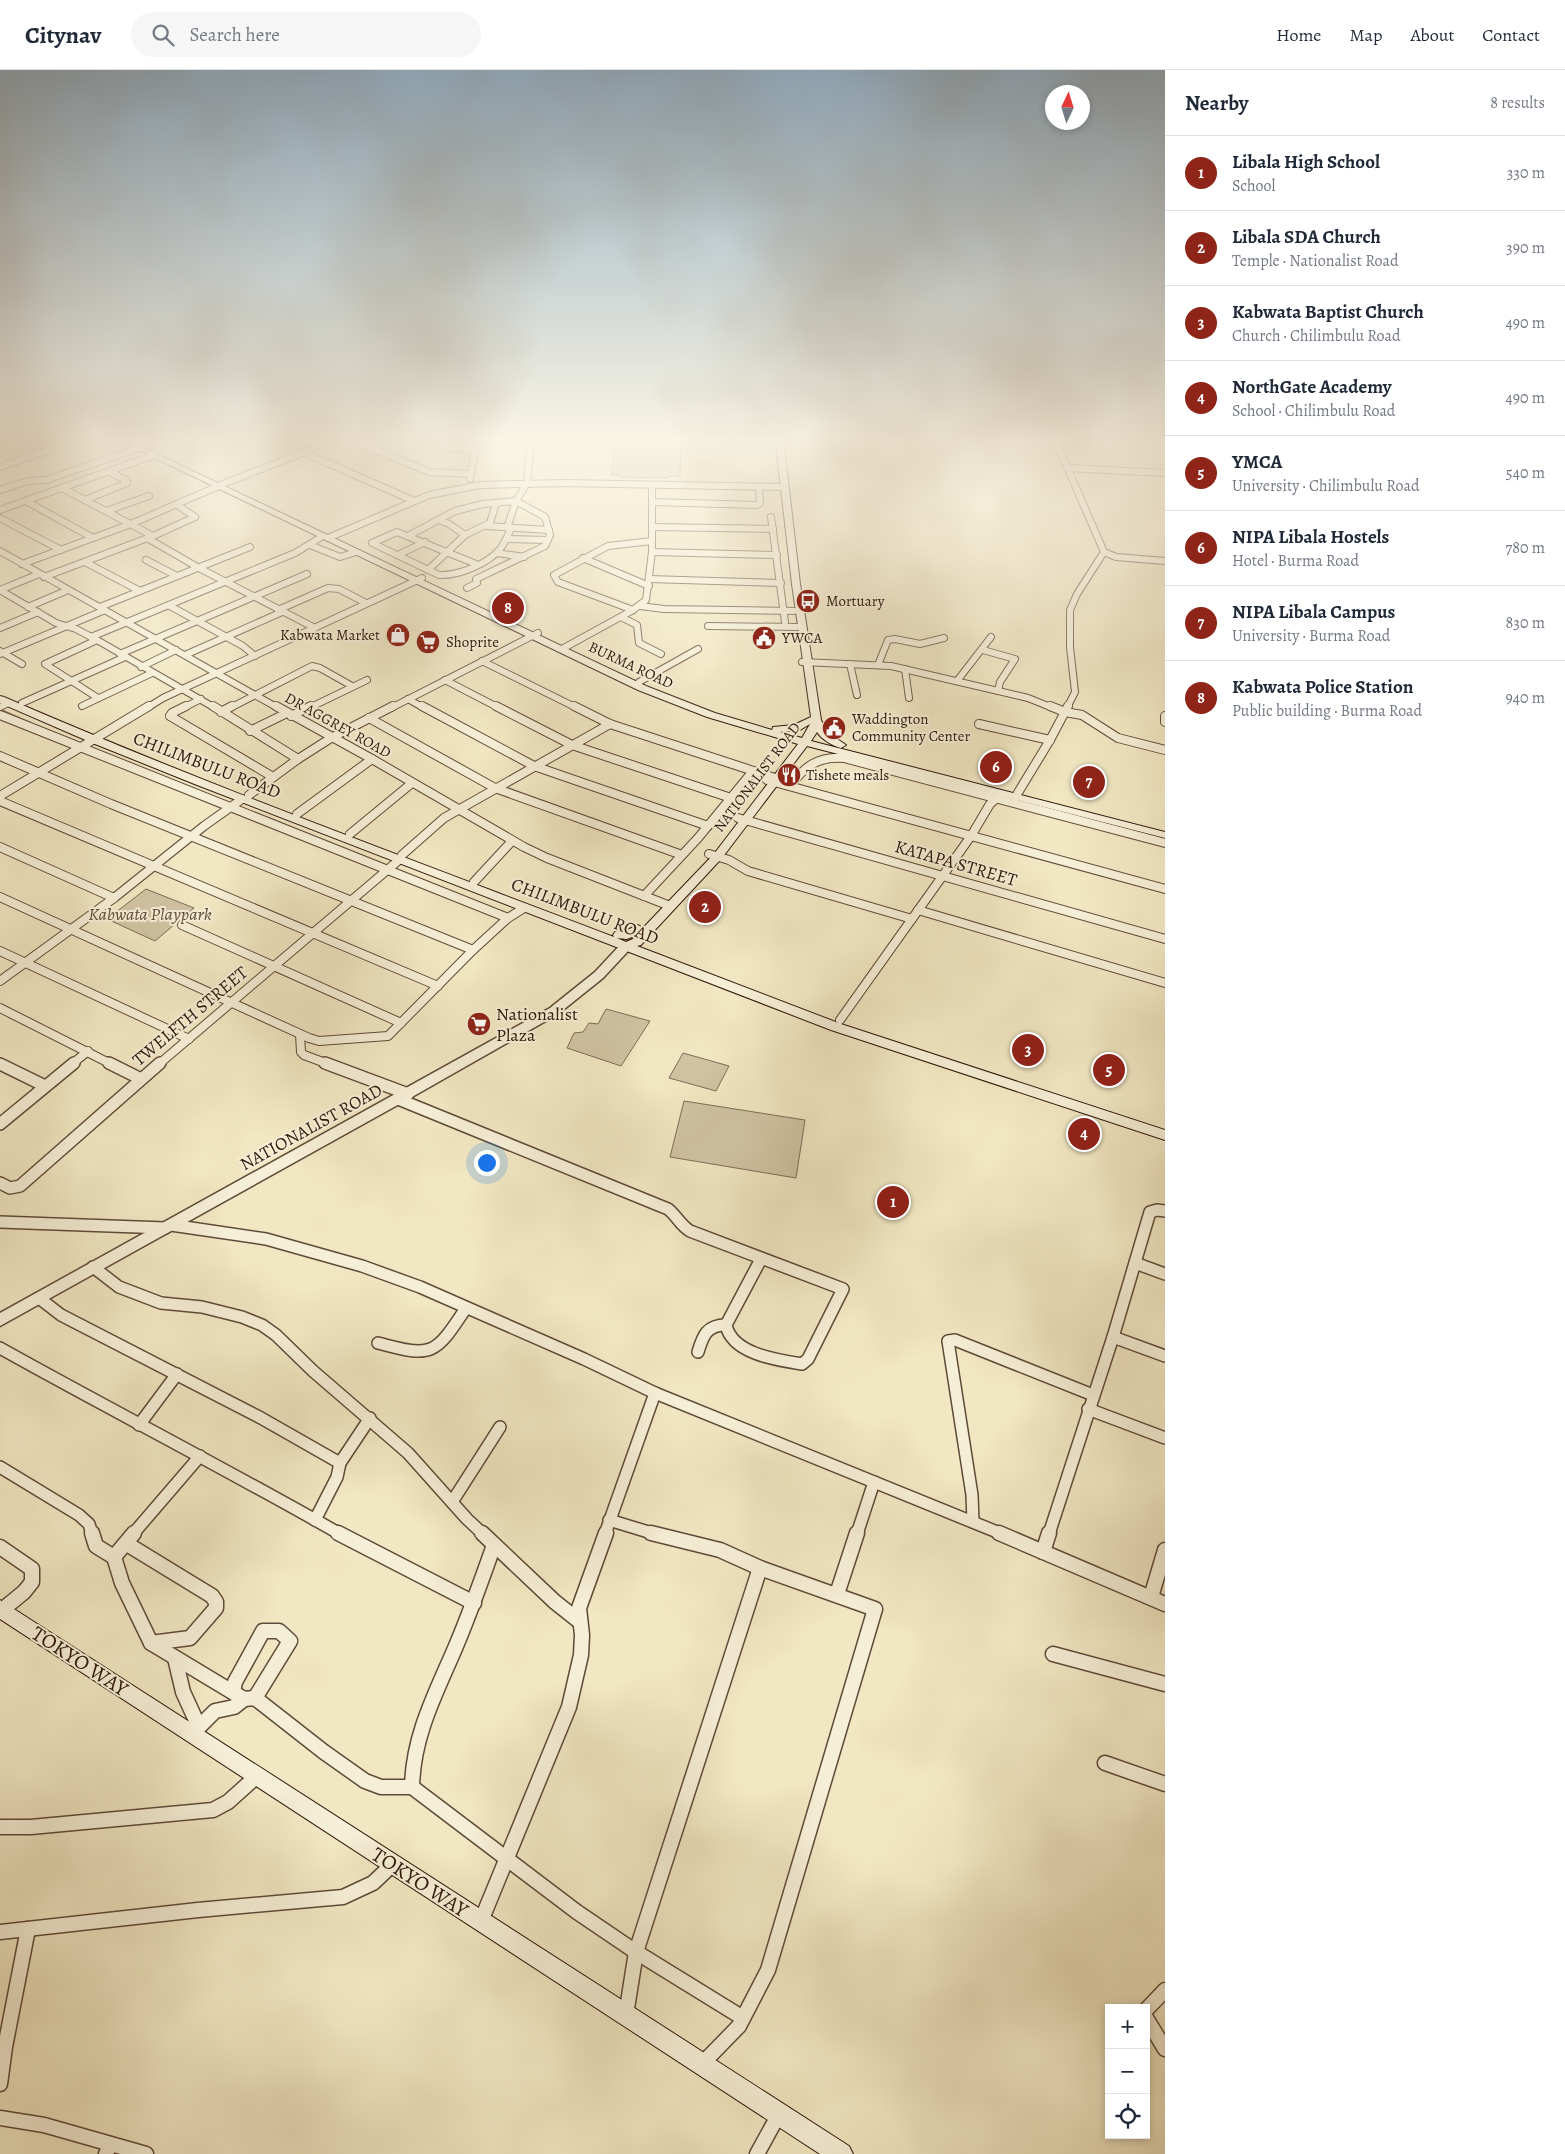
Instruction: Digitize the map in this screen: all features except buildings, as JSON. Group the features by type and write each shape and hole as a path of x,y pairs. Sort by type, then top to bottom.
{"main road":[{"name":"BURMA ROAD","path":"324,534 422,576 642,688 690,708 779,732"},
{"name":"NATIONALIST ROAD","path":"786,534 794,612 805,662"},
{"name":"NATIONALIST ROAD","path":"644,929 713,855 742,820 799,743 814,729 808,711 805,662 788,534"},
{"name":"BURMA ROAD","path":"328,536 356,552 422,576"},
{"name":"BURMA ROAD","path":"564,648 684,701 779,732 799,743 826,748 1000,796 1017,794 1165,830"},
{"name":"CHILIMBULU ROAD","path":"0,693 96,739"},
{"name":"CHILIMBULU ROAD","path":"3,703 401,857 524,908 840,1020 1165,1128"},
{"path":"779,732 796,728 812,721 823,734 841,745"},
{"path":"779,732 789,742 799,743"},
{"name":"BURMA ROAD","path":"799,743 841,745 1165,835"},
{"name":"CHILIMBULU ROAD","path":"246,797 350,834 401,857 474,882 836,1027 1165,1135"},
{"path":"644,929 646,940 629,945 627,935 644,929"},
{"name":"TOKYO WAY","path":"1,1610 195,1730 257,1776 841,2154"}],"street":[{"path":"30,534 60,550"},
{"path":"86,534 93,538"},
{"path":"22,564 103,534"},
{"path":"146,534 198,568 315,628"},
{"path":"0,590 85,562 156,534"},
{"path":"98,698 70,682 45,664 128,622 295,553 332,534"},
{"path":"388,534 372,542 398,555 422,576 446,576 497,553 507,539 508,534"},
{"path":"401,534 425,542 476,564"},
{"path":"0,796 150,706 182,689 422,576 464,534"},
{"path":"467,588 477,583 476,579 545,546 549,534"},
{"path":"564,648 634,610 646,600 652,552 652,534"},
{"path":"774,534 785,622"},
{"path":"1096,534 1104,552 1116,557 1165,560"},
{"path":"507,539 548,540"},
{"path":"634,610 558,582 554,575 583,558 616,544 652,541"},
{"path":"398,555 425,542"},
{"path":"310,545 340,557 356,552"},
{"path":"1,652 64,627 140,591 250,547"},
{"path":"652,552 777,555"},
{"path":"1017,794 1050,740 1075,692 1070,647 1070,610 1077,594 1104,552"},
{"path":"497,553 524,557"},
{"name":"DR AGGREY ROAD","path":"2,554 103,608 153,639 372,759 512,841 547,858 666,904"},
{"path":"583,558 649,583 781,583"},
{"path":"146,560 177,576"},
{"path":"85,562 140,591"},
{"path":"22,703 70,682 153,639 198,622 307,574"},
{"path":"185,655 328,588 339,589 366,604"},
{"path":"0,590 64,627 76,629 201,699 298,759"},
{"path":"28,607 68,590"},
{"path":"0,602 13,597"},
{"path":"170,606 243,646 254,656"},
{"path":"640,606 664,609 794,612"},
{"path":"0,628 38,612"},
{"path":"621,617 637,625 639,643 662,654"},
{"path":"708,626 797,627"},
{"path":"0,981 114,898 228,808 298,759 331,738 535,634"},
{"path":"957,681 983,650 991,637"},
{"path":"878,665 888,640 895,639 920,644 944,638"},
{"path":"639,682 698,649"},
{"path":"141,667 176,650"},
{"path":"983,650 1015,659 1000,682 998,691"},
{"path":"1,652 22,664"},
{"path":"482,661 610,724 753,771 790,786 1165,889"},
{"path":"805,662 878,665 906,669 1032,699 1065,712 1082,714 1118,738 1165,750"},
{"path":"850,664 858,694"},
{"path":"221,712 312,666 320,668 352,686"},
{"path":"906,669 909,698"},
{"path":"82,706 152,673"},
{"path":"250,731 367,680"},
{"path":"445,680 572,745 731,798"},
{"path":"201,699 172,713 170,716 273,778"},
{"path":"408,699 534,766 708,826"},
{"path":"0,715 80,749 508,918"},
{"path":"1165,716 1165,722"},
{"path":"369,718 495,788 682,855"},
{"name":"TWELFTH STREET","path":"0,1183 10,1188 20,1186 141,1079 353,901 444,818 610,724"},
{"path":"979,724 1050,740"},
{"path":"0,756 38,774 472,950"},
{"path":"790,786 810,763 837,757 1000,796 1165,842"},
{"path":"297,814 372,759"},
{"path":"644,896 708,826 753,771"},
{"path":"350,834 412,784"},
{"path":"840,1020 943,876 990,804 1000,796"},
{"path":"0,801 315,932 438,986"},
{"name":"KATAPA STREET","path":"742,820 1165,939"},
{"path":"474,882 512,841"},
{"path":"0,847 114,898"},
{"path":"713,855 729,860 744,870 912,919"},
{"path":"0,897 319,1041 388,1036 472,950 508,918 524,908"},
{"path":"918,910 1165,983"},
{"path":"182,925 401,1023"},
{"name":"NATIONALIST ROAD","path":"0,1320 554,1011 599,975 629,945"},
{"path":"0,951 189,1039"},
{"path":"0,1008 141,1079"},
{"path":"300,1034 304,1055 668,1208 675,1214 681,1225 690,1231 843,1289 818,1342 806,1362 802,1364 736,1344 727,1333 726,1325 761,1258"},
{"path":"0,1124 88,1051"},
{"path":"0,1064 45,1086"},
{"path":"1043,1552 1113,1337 1150,1212 1157,1210 1165,1211"},
{"path":"3,1225 168,1226 266,1239 362,1266 420,1288 584,1359 654,1393 973,1522 1165,1604"},
{"path":"1135,1263 1165,1274"},
{"path":"93,1268 119,1287 161,1303 220,1311 242,1317 262,1325 276,1335 408,1453 494,1545 555,1602 579,1621"},
{"path":"39,1298 69,1319 261,1418 340,1463"},
{"path":"378,1343 416,1352 424,1352 442,1341 466,1308"},
{"path":"698,1352 705,1332 709,1327 716,1324 726,1325"},
{"path":"1113,1337 1165,1356"},
{"path":"973,1522 972,1495 948,1341 955,1340 1093,1395"},
{"path":"0,1348 390,1561 474,1603"},
{"path":"139,1425 177,1374"},
{"path":"481,1921 569,1707 581,1655 582,1635 579,1608 654,1393"},
{"path":"1088,1409 1165,1438"},
{"path":"315,1520 337,1477 340,1463 370,1418"},
{"path":"452,1502 500,1427"},
{"path":"114,1557 200,1456"},
{"path":"0,1467 79,1515 89,1524 96,1546 114,1557 122,1583 151,1643 244,1696 365,1781 381,1787 412,1787 577,1912 636,1952 743,2018"},
{"path":"837,1594 874,1482"},
{"path":"609,1520 661,1536 720,1550 760,1568 875,1609 768,1970 743,2018 731,2036 702,2064"},
{"path":"127,1544 212,1596 216,1602 216,1608 211,1615 190,1638 151,1643"},
{"path":"412,1787 413,1750 422,1721 474,1603 494,1545"},
{"path":"0,1547 32,1569 32,1582 24,1592 1,1610"},
{"path":"1151,1598 1162,1574 1165,1550"},
{"path":"626,2015 636,1952 760,1568"},
{"path":"1053,1654 1165,1684"},
{"path":"175,1658 195,1730 215,1711 234,1707 244,1696"},
{"path":"1105,1763 1165,1784"},
{"path":"0,1827 31,1827 213,1810 228,1802 257,1776"},
{"path":"0,1932 198,1910 344,1897 373,1883 393,1864"},
{"path":"0,2084 5,2047 28,1929"},
{"path":"1150,2006 1165,1990"},
{"path":"1150,2025 1165,2049"},
{"path":"757,2154 778,2114"},
{"path":"0,2118 44,2125 108,2149 146,2154"}],"green space":[{"name":"Kabwata Playpark","path":"146,889 194,908 155,941 107,919"},
{"path":"606,1009 650,1021 621,1066 567,1048 574,1033 583,1032 589,1023 598,1024"},
{"path":"683,1053 729,1066 716,1091 669,1078"},
{"path":"684,1101 805,1120 796,1178 670,1157"}],"waterway":[{"path":"1,710 30,723"}],"place":[{"name":"Mortuary","path":"808,601"},
{"name":"Kabwata Police Station","path":"508,608"},
{"name":"Kabwata Market","path":"398,635"},
{"name":"YWCA","path":"764,638"},
{"name":"Shoprite","path":"428,642"},
{"name":"Waddington Community Center","path":"834,728"},
{"name":"NIPA Libala Hostels","path":"996,767"},
{"name":"Tishete meals","path":"789,775"},
{"name":"NIPA Libala Campus","path":"1089,782"},
{"name":"Libala SDA Church","path":"705,907"},
{"name":"Nationalist Plaza","path":"479,1024"},
{"name":"Kabwata Baptist Church","path":"1028,1050"},
{"name":"YMCA","path":"1109,1070"},
{"name":"NorthGate Academy","path":"1084,1134"},
{"name":"Libala High School","path":"893,1202"}]}
